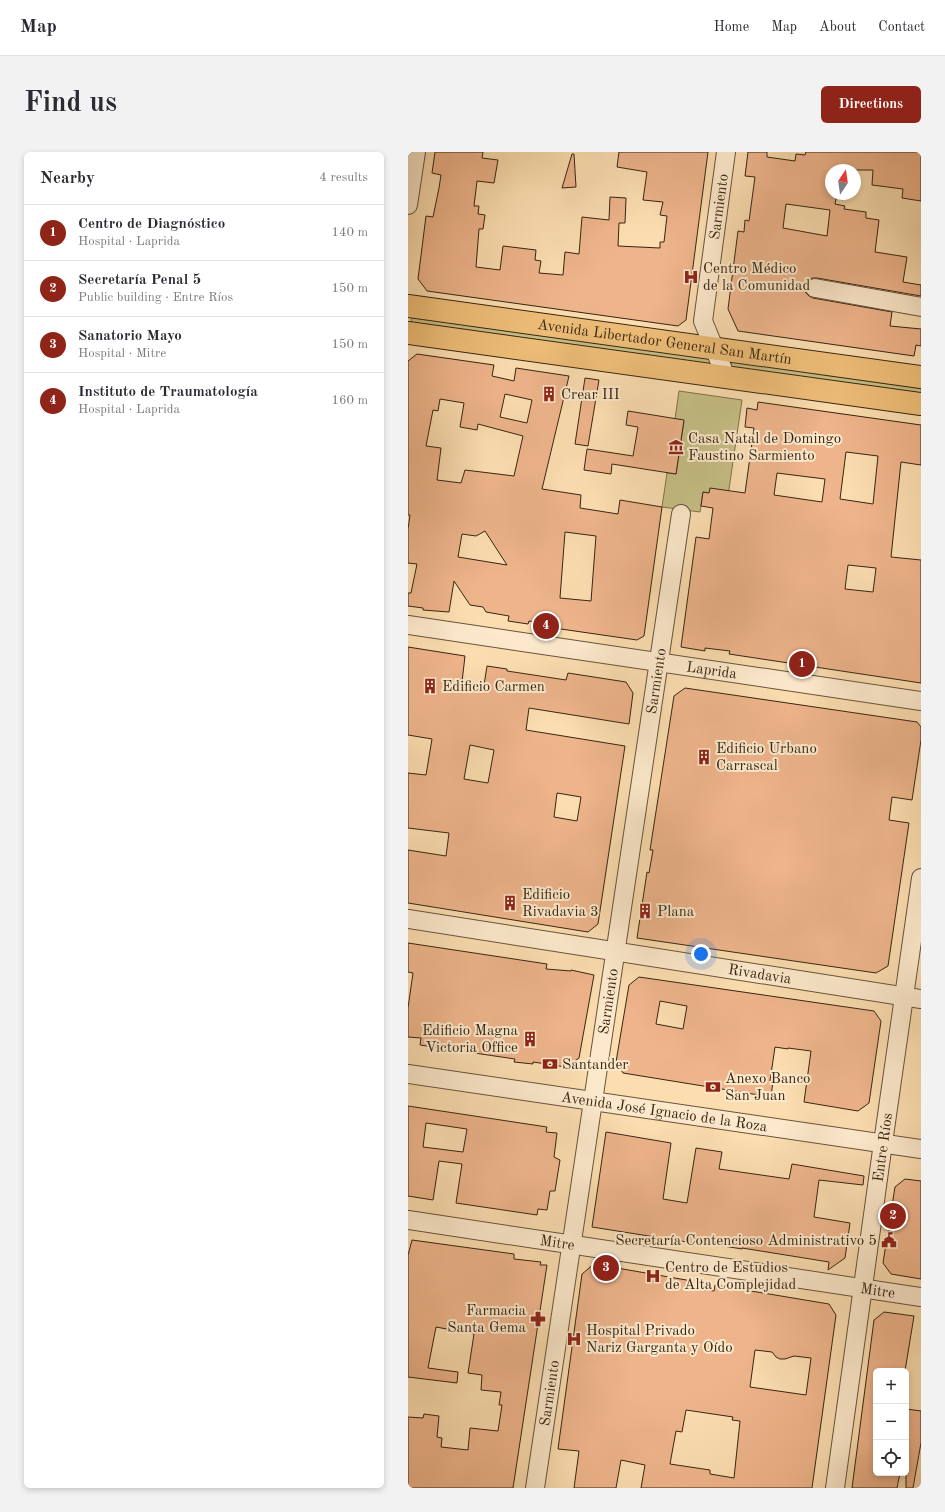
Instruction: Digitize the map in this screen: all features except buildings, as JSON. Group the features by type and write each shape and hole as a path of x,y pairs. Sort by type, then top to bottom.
{"main road":[{"name":"Avenida Libertador General San Martín","path":"408,306 921,377"},
{"name":"Avenida Libertador General San Martín","path":"408,333 921,404"}],"street":[{"path":"408,205 416,152"},
{"name":"Sarmiento","path":"726,152 703,321 726,377"},
{"path":"815,288 921,307"},
{"name":"Sarmiento","path":"535,1488 681,514"},
{"name":"Laprida","path":"408,625 921,701"},
{"name":"Entre Ríos","path":"835,1488 883,1143 912,998 921,878"},
{"name":"Rivadavia","path":"408,919 912,998"},
{"name":"Avenida José Ignacio de la Roza","path":"408,1074 921,1149"},
{"name":"Mitre","path":"408,1220 921,1297"}],"shaded area":[{"path":"413,316 710,356 711,363 412,324 411,319"},
{"path":"734,360 921,386 921,396 733,370 731,364"},
{"path":"679,391 742,400 728,496 703,492 700,512 662,507 667,473 676,474 684,421 675,419"}],"place":[{"name":"Centro Médico de la Comunidad","path":"691,277"},
{"name":"Crear III","path":"549,394"},
{"name":"Casa Natal de Domingo Faustino Sarmiento","path":"676,447"},
{"name":"Instituto de Traumatología","path":"546,626"},
{"name":"Centro de Diagnóstico","path":"802,664"},
{"name":"Edificio Carmen","path":"430,686"},
{"name":"Edificio Urbano Carrascal","path":"704,757"},
{"name":"Edificio Rivadavia 3","path":"510,903"},
{"name":"Plana","path":"645,911"},
{"name":"Edificio Magna Victoria Office","path":"530,1039"},
{"name":"Santander","path":"550,1064"},
{"name":"Anexo Banco San Juan","path":"713,1087"},
{"name":"Secretaría Penal 5","path":"893,1216"},
{"name":"Secretaría Contencioso Administrativo 5","path":"889,1240"},
{"name":"Sanatorio Mayo","path":"606,1268"},
{"name":"Centro de Estudios de Alta Complejidad","path":"653,1276"},
{"name":"Farmacia Santa Gema","path":"538,1319"},
{"name":"Hospital Privado Nariz Garganta y Oído","path":"574,1339"}]}
